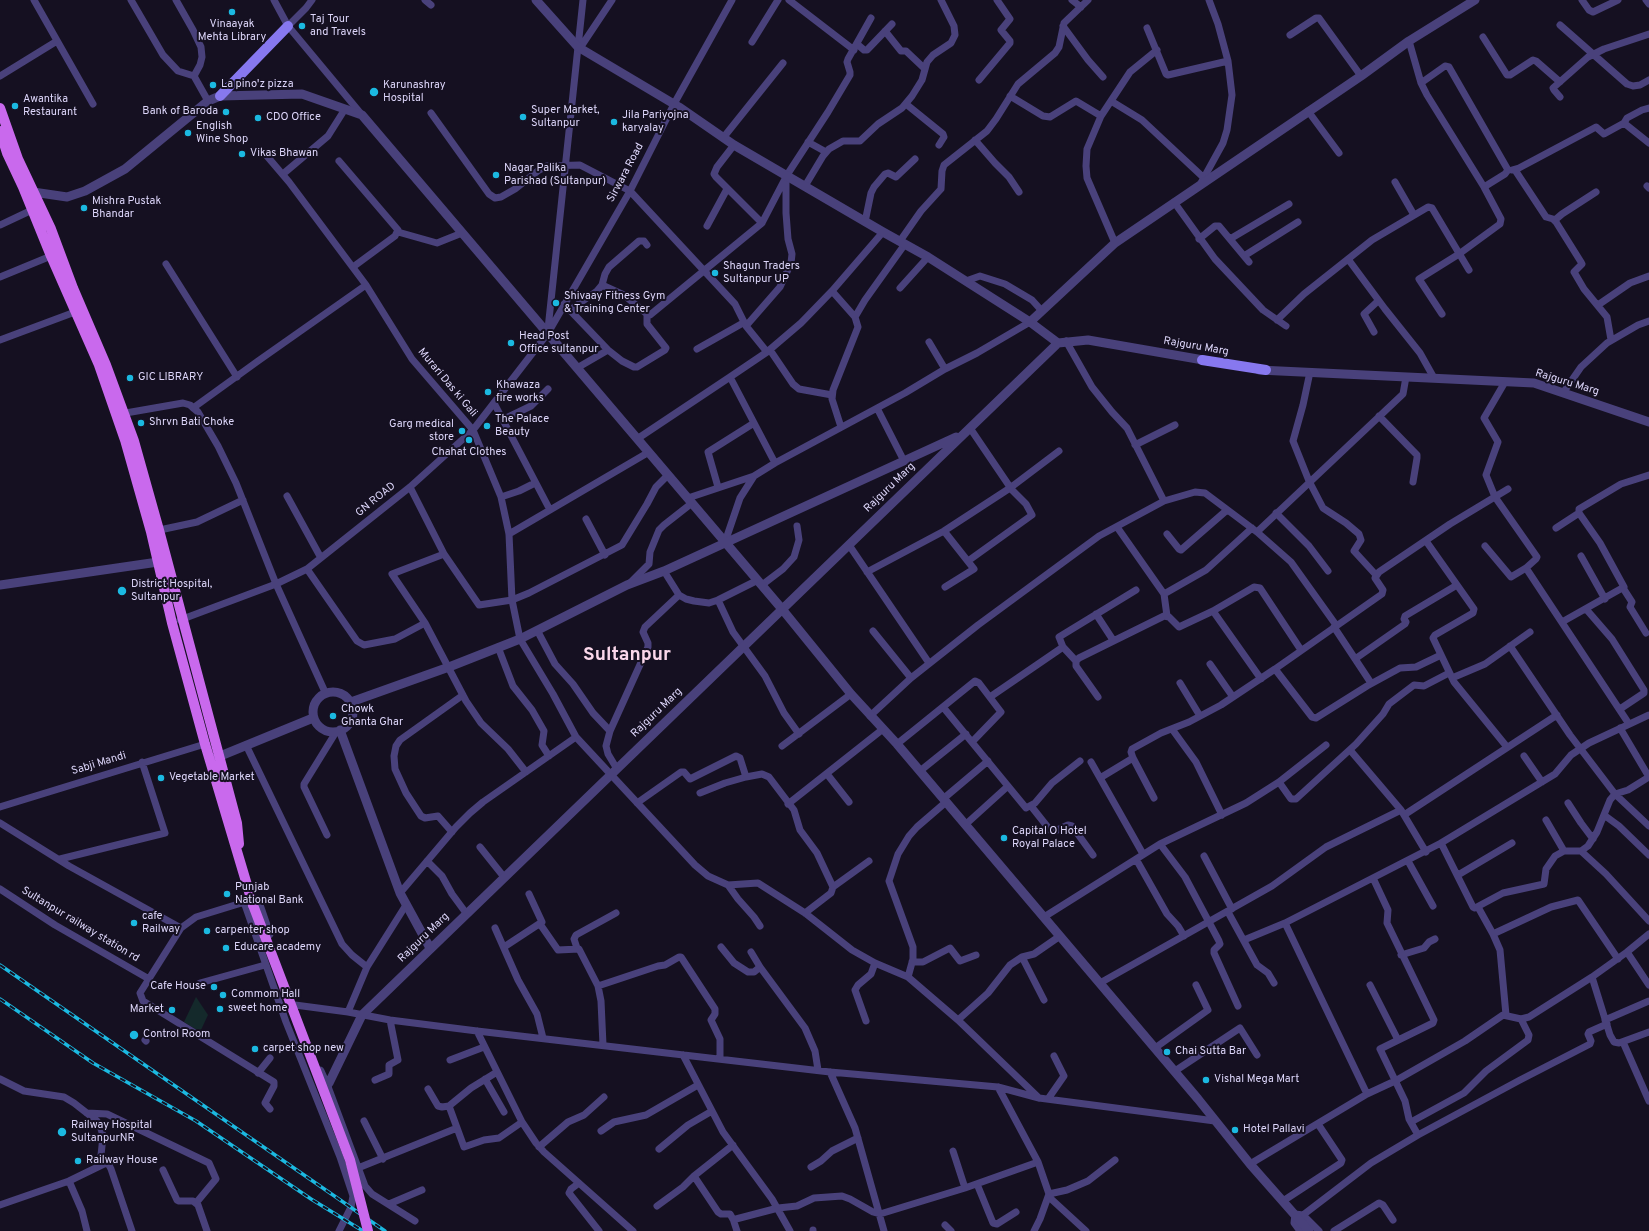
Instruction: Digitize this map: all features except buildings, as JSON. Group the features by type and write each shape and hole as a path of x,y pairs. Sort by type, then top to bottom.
{"main road":[{"path":"220,96 288,26"},
{"path":"0,108 18,159 51,229 120,414 155,531 205,744 214,758"},
{"path":"0,131 7,153 120,414"},
{"path":"1202,360 1266,370"},
{"path":"155,531 158,562 177,621 214,758 250,902 350,1160 368,1231"}],"street":[{"path":"34,0 93,104"},
{"path":"132,0 168,61 178,71 194,76 208,101"},
{"path":"176,0 193,30 200,47 202,57 200,65 194,76"},
{"path":"274,0 288,26 362,115 690,500 851,694 897,744 945,800 1175,1071 1250,1164 1309,1231"},
{"path":"288,26 312,0"},
{"path":"536,0 579,48 674,104 734,145 928,257 1062,342 1092,387 1126,428 1164,501"},
{"path":"548,333 583,0"},
{"path":"579,48 612,0"},
{"name":"Sirwara Road","path":"548,333 630,191 674,104 732,0"},
{"path":"752,42 778,0"},
{"path":"788,0 855,47 864,50 867,50 892,24"},
{"path":"805,186 826,152 843,141 860,141 878,124 906,104 922,80 925,64 929,59 951,43 955,35 954,26 941,0"},
{"path":"979,80 1010,43 1001,30 1010,19 997,0"},
{"path":"1072,0 1081,8"},
{"path":"855,317 921,211 941,189 942,171 944,165 987,131 1018,84 1058,50 1063,26 1068,19 1088,0"},
{"path":"1203,180 1227,130 1232,95 1228,61 1218,24 1209,0"},
{"path":"627,585 650,564 650,552 659,530 690,500 718,486 754,476 945,369 977,353 1030,322 1115,243 1203,180 1361,76 1463,3 1475,0"},
{"path":"1582,0 1589,10 1593,12 1618,0"},
{"path":"1646,0 1649,4"},
{"path":"602,285 624,294 650,315 762,223 787,175 850,75 847,62 871,18"},
{"path":"1290,36 1316,18 1319,18 1361,76"},
{"path":"1063,26 1103,77"},
{"path":"1560,26 1627,84 1633,86 1640,85 1649,80"},
{"path":"1147,28 1165,72 1168,75 1228,61"},
{"path":"885,31 901,51 908,52 925,69"},
{"path":"1560,97 1553,89 1593,54 1649,34"},
{"path":"1483,37 1507,75 1510,75 1533,60 1560,82"},
{"path":"0,76 57,41"},
{"path":"1409,41 1421,83 1427,95 1484,187 1501,219 1501,222 1459,254 1419,279 1442,314"},
{"path":"1115,243 1087,178 1087,149 1101,116 1134,68 1157,50"},
{"path":"723,138 782,63"},
{"path":"1421,83 1445,66 1449,67 1508,171"},
{"path":"33,192 67,197 85,191 131,164 208,101 220,96 302,94 362,115"},
{"path":"1010,96 1043,116 1050,117 1076,100 1101,116"},
{"path":"1111,101 1142,120 1203,180"},
{"path":"906,104 943,134 944,137 939,145"},
{"path":"1484,187 1508,171 1515,170 1596,127 1599,128 1604,134 1624,122 1627,118 1649,108"},
{"path":"283,174 328,136 345,109"},
{"path":"1308,111 1339,152"},
{"path":"431,113 489,194 495,198 501,197 515,189 542,167 547,166 566,167 580,165 630,191 735,304 744,324 768,351 796,387 803,391 832,395"},
{"path":"1624,122 1649,143"},
{"path":"975,140 1009,177 1019,192"},
{"path":"808,142 826,152"},
{"path":"734,145 717,167 714,174 727,189 762,223"},
{"name":"Murari Das ki Gali","path":"266,155 283,174 366,285 412,360 473,430 501,497 509,534 512,600 520,639 553,694 576,737 614,772"},
{"path":"865,222 871,193 874,187 885,174 888,173 896,177 915,159"},
{"path":"340,161 396,227 398,232"},
{"path":"1515,170 1546,218 1555,220 1582,263 1574,272 1584,289 1607,317 1611,340"},
{"path":"697,349 744,324 780,287 791,262 792,254 788,239 785,206 787,175"},
{"path":"1395,182 1414,215"},
{"path":"707,226 727,189"},
{"path":"1555,220 1596,192"},
{"path":"1174,202 1199,238 1226,271 1263,310 1286,326"},
{"path":"1230,239 1288,204"},
{"path":"1277,320 1304,294 1372,240 1428,207 1432,208 1469,270"},
{"path":"0,225 32,210"},
{"path":"1244,256 1298,222"},
{"path":"1199,238 1217,226 1249,262"},
{"path":"398,232 437,243 462,233"},
{"path":"353,267 395,236 398,232"},
{"path":"637,439 768,351 801,323 832,291 883,232"},
{"path":"570,310 597,291 602,285 609,267 639,242 644,241 647,246"},
{"path":"0,277 51,256"},
{"path":"900,288 928,257"},
{"path":"1348,259 1378,301 1423,356 1434,378"},
{"path":"166,264 237,377"},
{"path":"966,281 980,276 1005,284 1032,300 1042,311"},
{"path":"1598,305 1630,282 1649,276"},
{"path":"193,408 366,285"},
{"path":"832,291 855,317 858,327 848,349 832,395 842,427"},
{"path":"1374,332 1364,314 1378,301"},
{"path":"564,304 608,350 622,361 634,367 637,367 664,350 665,346 647,324 647,314"},
{"path":"0,340 75,312"},
{"path":"1563,393 1581,366 1611,340 1629,332 1638,325 1649,321"},
{"name":"GN ROAD","path":"177,621 276,584 307,569 410,487 473,430 548,333"},
{"name":"Rajguru Marg","path":"328,1084 362,1015 504,876 614,772 966,431 1062,342 1088,340 1202,360"},
{"path":"929,342 945,369"},
{"path":"577,368 608,350"},
{"name":"Rajguru Marg","path":"1266,370 1534,383 1649,422"},
{"path":"1154,798 1133,758 1131,752 1132,749 1200,716 1233,697 1382,594 1383,590 1375,578 1376,575 1354,551 1361,537 1346,523 1323,508 1309,481 1293,441 1310,372"},
{"path":"730,377 775,463"},
{"path":"1164,594 1206,570 1276,513 1403,394 1406,377"},
{"path":"1485,546 1511,577 1526,568 1535,561 1537,557 1495,497 1486,475 1498,442 1484,418 1505,382"},
{"path":"502,420 531,406 548,389"},
{"path":"120,414 183,403 190,405 198,412 218,446 243,500 276,584 325,692"},
{"path":"494,403 550,510"},
{"path":"877,408 904,461"},
{"path":"1379,416 1416,454 1417,458 1413,482"},
{"path":"718,486 708,452 754,423"},
{"path":"1135,445 1175,425"},
{"path":"351,702 449,667 520,639 627,585 664,571 966,431 1010,488 1026,504 1032,515 968,561"},
{"path":"867,572 944,531 1010,488 1059,451"},
{"path":"509,534 649,452"},
{"path":"410,487 444,554 479,605 512,600 529,594 620,547 625,542 656,487 668,475"},
{"path":"1646,632 1630,607 1632,602 1623,588 1623,583 1600,542 1578,511 1580,507 1616,486 1649,475"},
{"path":"725,542 740,498 754,476"},
{"path":"501,497 519,491 535,483"},
{"path":"1376,575 1508,489"},
{"path":"870,716 911,678 978,625 1098,536 1164,501 1195,492 1205,493 1254,530 1291,562 1372,683"},
{"path":"286,496 321,558"},
{"path":"155,531 197,522 243,500"},
{"path":"1167,534 1179,549 1182,550 1227,510"},
{"path":"1276,513 1309,546 1328,571"},
{"path":"1556,528 1579,513"},
{"path":"586,520 605,555"},
{"path":"664,571 679,595 686,599 700,603 709,603 718,600 760,583 783,569 794,557 799,540 797,526"},
{"path":"1117,527 1164,594 1167,616 1179,627 1213,611 1257,587 1260,588 1301,650"},
{"path":"944,531 974,567 972,570 944,588"},
{"path":"1426,541 1474,611 1434,636 1441,655 1451,676 1507,747"},
{"path":"848,545 930,663"},
{"path":"444,554 392,574 425,623 463,695 484,728 508,749 526,772"},
{"path":"1580,556 1605,599"},
{"path":"0,585 158,562"},
{"path":"1526,568 1630,724"},
{"path":"307,569 357,641 364,645 395,639 425,623"},
{"path":"1355,658 1405,624 1405,616 1457,585"},
{"path":"1562,622 1623,588"},
{"path":"1098,696 1076,666 1076,661 1064,646 1060,636 1136,590"},
{"path":"679,595 645,627 643,632 648,642 648,647 610,731 606,746 614,772 637,803 695,865 708,876 728,885 758,883 805,913 852,950 875,963 908,977 958,1020 1039,1098"},
{"path":"718,600 733,632 765,676 784,713 799,734"},
{"path":"1586,609 1612,639 1644,690 1644,693 1620,709"},
{"path":"1213,611 1261,678"},
{"path":"1096,614 1113,640"},
{"path":"1076,661 1113,640 1164,616 1167,616"},
{"path":"537,630 555,664 593,713 610,731"},
{"path":"873,631 911,678"},
{"path":"1279,782 1289,797 1294,800 1350,750 1383,714 1389,704 1411,687 1417,685 1424,686 1485,664 1530,632"},
{"path":"990,697 1064,646"},
{"path":"1510,646 1615,794 1649,826"},
{"path":"498,647 513,686 532,710 544,731 542,745 549,756"},
{"path":"1275,669 1314,718 1319,717 1372,683 1400,668 1416,667 1441,655"},
{"path":"1210,664 1233,697"},
{"path":"897,744 974,681 979,682 1001,713 972,742"},
{"path":"1180,683 1200,716"},
{"path":"335,691 344,694 351,702 354,711 351,721 345,728 338,731 326,731 318,726 313,718 313,708 317,698 325,692 335,691"},
{"path":"782,746 851,694"},
{"path":"452,832 438,816 425,818 421,816 406,792 395,769 394,756 396,746 400,740 463,695"},
{"path":"943,707 1027,809 1052,783 1080,760"},
{"path":"1100,983 1272,886 1326,847 1402,812 1557,714"},
{"path":"1244,940 1285,923 1426,852 1542,782 1559,770 1571,755 1581,748 1649,715"},
{"path":"214,758 313,718"},
{"path":"1441,843 1473,907 1478,907 1503,893 1544,884 1545,872 1555,856 1564,851 1581,851 1588,846 1615,794 1628,790 1649,777 1620,728"},
{"path":"788,804 883,729"},
{"path":"1172,729 1196,762 1222,815"},
{"path":"327,835 304,787 304,784 338,731"},
{"path":"338,731 400,893 430,948"},
{"path":"920,771 966,734"},
{"path":"400,893 452,832 483,802 576,737"},
{"name":"Sabji Mandi","path":"0,807 142,762 205,744"},
{"path":"246,745 342,944 367,967"},
{"path":"1044,917 1160,844 1246,803 1279,782 1326,745"},
{"path":"1350,750 1402,812 1426,852"},
{"path":"637,803 681,772 684,772 689,779 736,756 740,758 746,777"},
{"path":"1524,756 1542,782"},
{"path":"1100,778 1133,758"},
{"path":"908,977 912,962 913,947 889,881 898,854 909,836 917,827 988,761"},
{"path":"60,859 165,833 142,762"},
{"path":"1091,762 1143,854"},
{"path":"827,774 849,802"},
{"path":"700,793 725,783 746,777 766,775 796,814 800,830 817,853 833,887"},
{"path":"965,824 1008,786"},
{"path":"1568,803 1592,839"},
{"path":"1031,806 1050,830 1055,831 1068,825 1072,826 1093,855"},
{"path":"1604,815 1624,830 1649,855"},
{"path":"1546,820 1564,851"},
{"path":"0,823 182,928"},
{"path":"1458,875 1512,843"},
{"path":"1160,844 1185,878 1220,943 1214,953 1238,1006"},
{"path":"480,847 504,876"},
{"path":"1581,851 1606,874 1649,921"},
{"path":"1204,856 1257,965 1268,973 1274,983"},
{"path":"1136,859 1167,914 1178,926 1184,936"},
{"path":"427,861 442,876 454,897 466,913"},
{"path":"805,913 831,893 833,887 869,861"},
{"path":"1408,861 1433,906"},
{"path":"1373,878 1388,910 1386,923 1434,1020 1433,1023 1381,1048 1380,1050 1405,1101 1411,1122 1418,1135"},
{"path":"728,885 760,926"},
{"name":"Sultanpur railway station rd","path":"0,889 55,924 149,979"},
{"path":"504,947 540,924 542,920 529,894"},
{"path":"1493,934 1551,907 1578,900 1618,959"},
{"path":"250,902 265,965 340,1157 353,1196 351,1207 340,1231"},
{"path":"270,1109 265,1103 275,1085 258,1072 143,1001 140,993 182,928 196,917 250,902 258,902 294,1005 323,1078 328,1084 358,1168 368,1190 415,1221"},
{"path":"348,1012 367,967 406,905"},
{"path":"1478,907 1500,950 1506,1015"},
{"path":"603,1045 601,1001 598,986 577,948 574,939 576,935 616,913"},
{"path":"1285,923 1367,1094"},
{"path":"540,924 558,950 577,948"},
{"path":"496,928 518,980 537,1014 543,1038"},
{"path":"1250,1164 1367,1094 1395,1081 1465,1041 1503,1016 1506,1015 1522,1019 1529,1017 1592,978 1649,934"},
{"path":"958,1020 988,993 1006,968 1022,957 1034,954 1060,936"},
{"path":"1401,955 1424,948 1429,942 1435,939"},
{"path":"721,947 731,960 748,972 754,972 760,967"},
{"path":"912,962 923,962 950,948 960,961 976,955"},
{"path":"751,952 760,967 805,1028 817,1056 818,1070"},
{"path":"1627,952 1649,985"},
{"path":"598,986 665,965 681,957 715,1009 715,1014 711,1020 720,1039 720,1059"},
{"path":"1022,957 1044,1000"},
{"path":"866,1021 855,990 858,985 871,974 875,963"},
{"path":"200,983 265,965"},
{"path":"1592,978 1606,1022 1616,1044 1649,1032"},
{"path":"1155,1048 1208,1010 1196,985"},
{"path":"1370,985 1398,1040"},
{"path":"1300,1220 1371,1163 1418,1135 1590,1044 1591,1041 1588,1033 1606,1022 1649,1001"},
{"path":"294,1005 348,1012 390,1020 683,1055 830,1072 998,1087 1048,1100 1215,1121"},
{"path":"1411,1122 1464,1093 1486,1071 1528,1040 1529,1035 1522,1019"},
{"path":"375,1080 389,1074 389,1065 398,1060 390,1020"},
{"path":"1175,1071 1240,1028 1257,1055"},
{"path":"477,1031 522,1122 539,1147 633,1231"},
{"path":"1623,1042 1649,1102"},
{"path":"450,1060 484,1047"},
{"path":"683,1055 723,1132 778,1208 790,1231"},
{"path":"1048,1100 1064,1076 1054,1056"},
{"path":"258,1072 270,1058"},
{"path":"428,1088 438,1106 449,1106 471,1088 497,1072"},
{"path":"830,1072 845,1103 858,1138 884,1231"},
{"path":"0,1079 24,1090 64,1097 87,1113 100,1125 103,1131 100,1165"},
{"path":"485,1079 504,1112"},
{"path":"601,1131 614,1122 646,1115 698,1085"},
{"path":"998,1087 1038,1162 1049,1195 1086,1231"},
{"path":"539,1147 568,1122 584,1116 604,1097"},
{"path":"449,1106 463,1146 466,1147 484,1140 499,1138 522,1122"},
{"path":"659,1149 693,1122 712,1111"},
{"path":"87,1113 107,1114 209,1163 216,1179 196,1203"},
{"path":"364,1122 383,1159"},
{"path":"1283,1201 1341,1163 1342,1160 1318,1124"},
{"path":"358,1168 457,1128"},
{"path":"810,1167 821,1161 832,1150 858,1138"},
{"path":"657,1206 683,1187 694,1176 733,1145"},
{"path":"953,1151 965,1188"},
{"path":"1049,1195 1067,1190 1088,1181 1115,1160"},
{"path":"734,1221 778,1208 798,1206 814,1198 842,1196 880,1214 965,1188 1038,1162"},
{"path":"0,1205 70,1181 106,1163 109,1165 132,1231"},
{"path":"163,1170 177,1200 196,1203 200,1209 206,1231"},
{"path":"694,1176 718,1212 720,1214 730,1214 737,1231"},
{"path":"70,1181 82,1210 87,1231"},
{"path":"579,1183 570,1189 569,1193 600,1231"},
{"path":"977,1184 993,1223 997,1224 1016,1212"},
{"path":"388,1204 422,1190"},
{"path":"1034,1231 1049,1195"},
{"path":"1334,1231 1379,1203 1383,1205 1393,1220"},
{"path":"1300,1220 1319,1231"},
{"path":"945,1225 951,1231"}],"green space":[{"path":"196,997 208,1015 200,1032 184,1022"}],"railway":[{"path":"0,965 385,1231"},
{"path":"0,999 93,1063 196,1121 311,1199 363,1231"}],"place":[{"name":"Vinaayak Mehta Library","path":"232,12"},
{"name":"Taj Tour and Travels","path":"302,26"},
{"name":"La pino'z pizza","path":"213,85"},
{"name":"Karunashray Hospital","path":"374,92"},
{"name":"Awantika Restaurant","path":"15,106"},
{"name":"Bank of Baroda","path":"226,112"},
{"name":"Super Market, Sultanpur","path":"523,117"},
{"name":"CDO Office","path":"258,118"},
{"name":"Jila Pariyojna karyalay","path":"614,122"},
{"name":"English Wine Shop","path":"188,133"},
{"name":"Vikas Bhawan","path":"242,154"},
{"name":"Nagar Palika Parishad (Sultanpur)","path":"496,175"},
{"name":"Mishra Pustak Bhandar","path":"84,208"},
{"name":"Shagun Traders Sultanpur UP","path":"715,273"},
{"name":"Shivaay Fitness Gym & Training Center","path":"556,303"},
{"name":"Head Post Office sultanpur","path":"511,343"},
{"name":"GIC LIBRARY","path":"130,378"},
{"name":"Khawaza fire works","path":"488,392"},
{"name":"Shrvn Bati Choke","path":"141,423"},
{"name":"The Palace Beauty","path":"487,426"},
{"name":"Garg medical store","path":"462,431"},
{"name":"Chahat Clothes","path":"469,440"},
{"name":"District Hospital, Sultanpur","path":"122,591"},
{"name":"Chowk Ghanta Ghar","path":"333,716"},
{"name":"Vegetable Market","path":"161,778"},
{"name":"Capital O Hotel Royal Palace","path":"1004,838"},
{"name":"Punjab National Bank","path":"227,894"},
{"name":"cafe Railway","path":"134,923"},
{"name":"carpenter shop","path":"207,931"},
{"name":"Educare academy","path":"226,948"},
{"name":"Cafe House","path":"214,987"},
{"name":"Commom Hall","path":"223,995"},
{"name":"sweet home","path":"220,1009"},
{"name":"Market","path":"172,1010"},
{"name":"Control Room","path":"134,1035"},
{"name":"carpet shop new","path":"255,1049"},
{"name":"Chai Sutta Bar","path":"1167,1052"},
{"name":"Vishal Mega Mart","path":"1206,1080"},
{"name":"Hotel Pallavi","path":"1235,1130"},
{"name":"Railway Hospital SultanpurNR","path":"62,1132"},
{"name":"Railway House","path":"78,1161"}],"district":[{"name":"Sultanpur","path":"627,656"}]}
